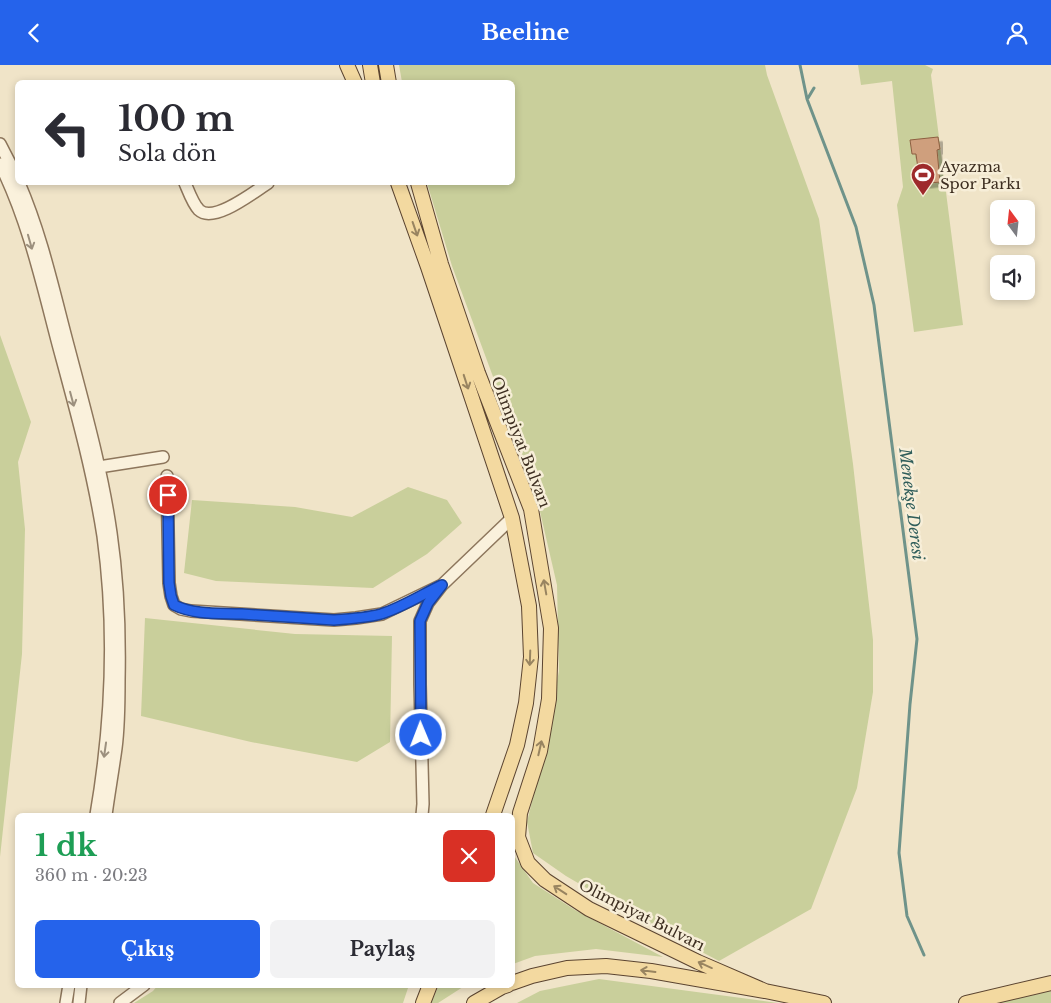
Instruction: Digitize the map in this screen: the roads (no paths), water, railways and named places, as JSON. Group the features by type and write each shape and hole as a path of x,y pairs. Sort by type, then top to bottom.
{"main road":[{"path":"347,65 354,80"},
{"path":"370,65 372,80"},
{"path":"386,65 388,80"},
{"name":"Olimpiyat Bulvarı","path":"399,185 512,518 529,606 531,657 526,703 517,745 494,813"},
{"name":"Olimpiyat Bulvarı","path":"419,185 441,265 478,373 532,509 552,628 548,699 540,751 520,813 518,837 528,863 545,880 589,909 698,962 766,991"},
{"path":"515,982 532,976 566,969 606,966 651,971 824,1003"},
{"path":"966,1003 1051,983"},
{"path":"423,1003 429,988"},
{"path":"474,1003 500,988"}],"street":[{"path":"0,144 15,177"},
{"path":"0,164 15,177"},
{"path":"17,185 25,223 86,452 98,505 102,535 110,613 111,667 106,744 96,813"},
{"path":"19,185 28,204 46,260 90,426 111,532 116,569 120,650 116,746 106,813"},
{"path":"186,185 200,210 206,213 224,211 265,185"},
{"path":"99,467 163,457"},
{"path":"167,476 170,590 174,605 181,609 334,620 356,618 382,614 442,585"},
{"path":"422,813 420,621 428,603 442,585 512,518"},
{"path":"66,1003 68,988"},
{"path":"79,1003 81,988"},
{"path":"120,1003 140,988"}],"waterway":[{"name":"Menekşe Deresi","path":"800,65 807,99 856,227 874,305 917,639 910,704 899,853 907,916 924,955"},
{"path":"808,98 814,88"}],"place":[{"name":"Ayazma Spor Parkı","path":"923,196"}]}
